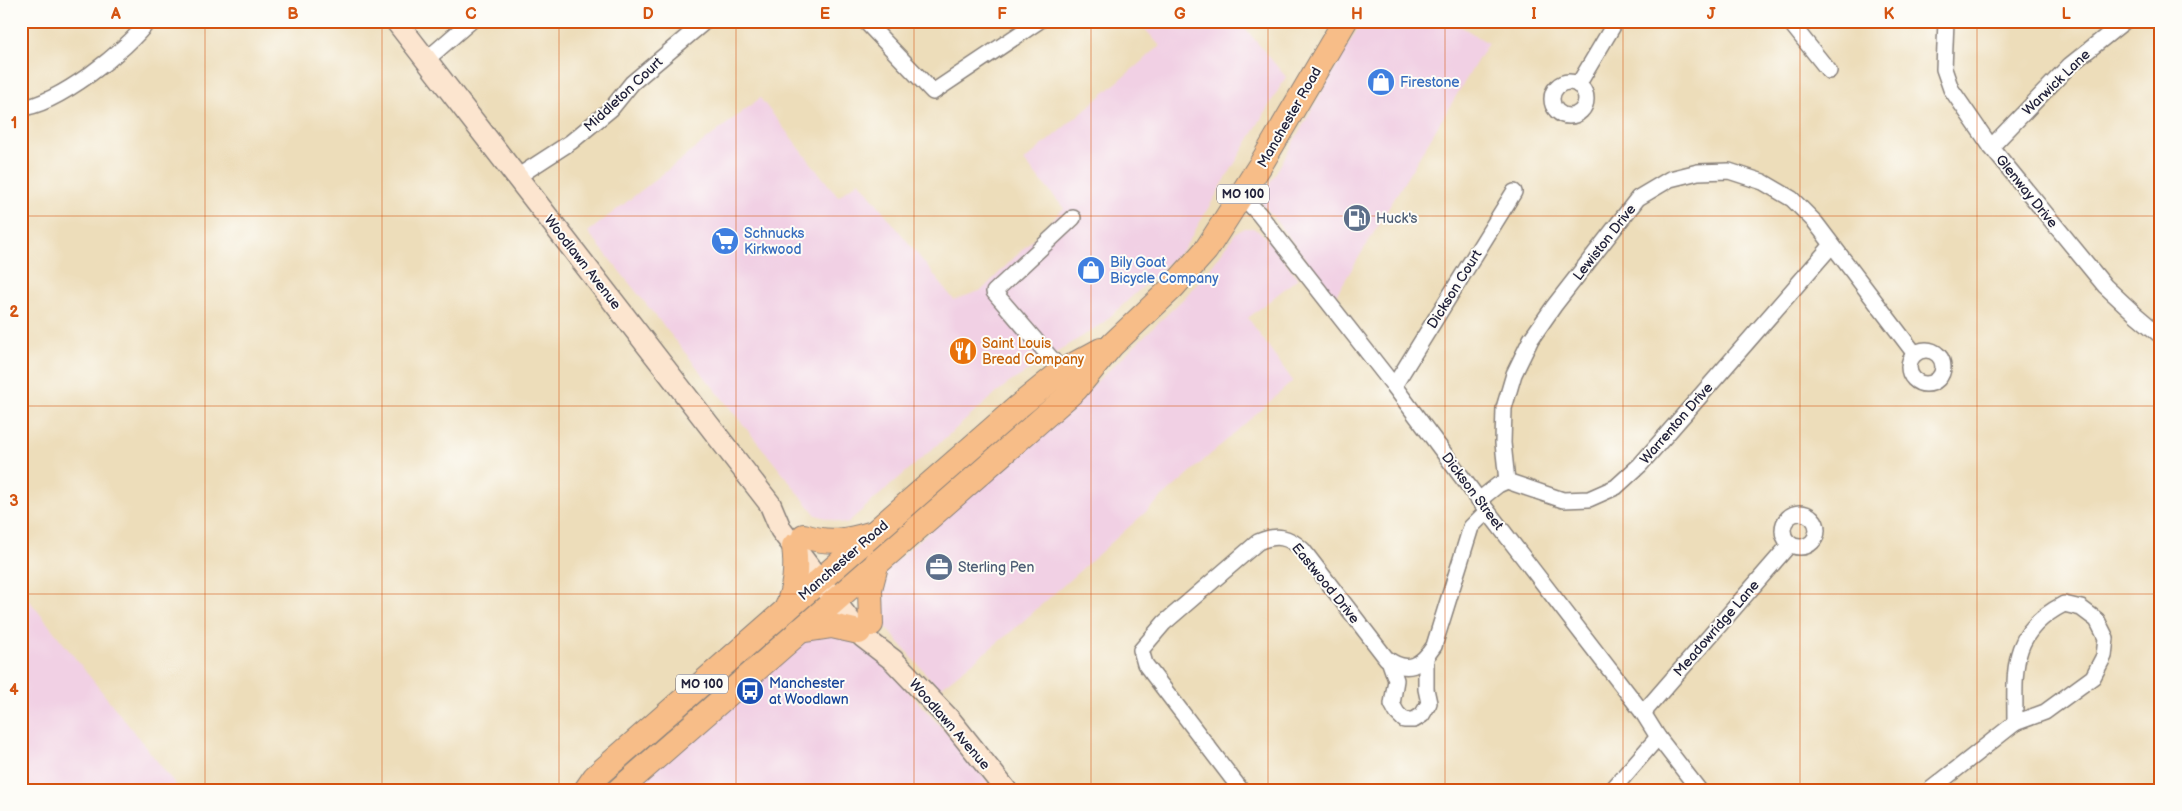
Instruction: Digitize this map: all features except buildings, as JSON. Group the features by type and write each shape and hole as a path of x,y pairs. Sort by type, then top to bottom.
{"main road":[{"name":"Manchester Road","path":"619,790 1076,388 1112,345 1157,304 1206,250 1242,196 1345,21"},
{"name":"Manchester Road","path":"586,790 595,777 1008,415 1062,371 1112,345"},
{"path":"785,611 793,592 796,577 799,541 846,541 874,533"},
{"path":"799,631 832,626 865,628 870,589 878,562"}],"street":[{"path":"21,108 51,100 74,86 132,40 148,21"},
{"name":"Woodlawn Avenue","path":"396,21 770,504 781,530 799,541 865,628 951,721 1006,790"},
{"path":"426,60 471,21"},
{"path":"865,21 933,92 1039,21"},
{"path":"1578,85 1616,21"},
{"path":"1789,21 1828,71"},
{"name":"Glenway Drive","path":"1946,21 1944,69 1951,89 1991,147 2105,286 2161,336"},
{"name":"Warwick Lane","path":"1991,147 2070,65 2125,21"},
{"name":"Middleton Court","path":"517,177 544,161 612,109 632,83 702,24"},
{"name":"Lewiston Drive","path":"1507,481 1503,442 1504,408 1514,374 1531,339 1638,198 1670,179 1698,172 1729,171 1763,182 1792,199 1815,222 1915,354"},
{"name":"Dickson Court","path":"1394,386 1514,192"},
{"name":"Dickson Street","path":"1242,196 1259,214 1394,386 1699,790"},
{"path":"1062,371 994,292 1073,218"},
{"name":"Warrenton Drive","path":"1507,481 1563,500 1589,499 1616,487 1640,465 1832,245"},
{"path":"1483,506 1498,485 1507,481"},
{"name":"Eastwood Drive","path":"1241,790 1145,664 1141,650 1164,623 1258,542 1270,536 1285,536 1303,550 1389,660 1396,680 1392,704 1404,720 1414,720 1422,715 1429,703 1426,688 1426,659 1434,646 1470,527 1483,506"},
{"name":"Meadowridge Lane","path":"1642,713 1790,544"},
{"path":"1930,790 2015,724 2045,712 2094,677 2104,656 2106,638 2097,620 2081,608 2064,604 2045,614 2028,630 2020,648 2015,679 2015,724"},
{"path":"1389,660 1394,664 1407,666 1417,665 1426,659"},
{"path":"1612,790 1658,737"}],"shaded area":[{"path":"1138,21 1239,21 1286,77 1184,249 1103,323 1006,385 846,524 816,515 588,232 760,98 838,197 859,181 954,300 982,290 1064,208 1024,161 1160,46"},
{"path":"1362,21 1452,21 1488,43 1335,297 1262,203 1261,199"},
{"path":"1244,228 1253,228 1264,235 1298,278 1248,318 1293,381 1012,631 939,689 885,626 877,613 882,573 1084,394 1184,298 1210,269 1235,234"},
{"path":"21,590 180,790 21,790"},
{"path":"831,631 871,651 954,741 995,790 630,790 797,643"}],"place":[{"name":"Firestone","path":"1381,82"},
{"name":"Huck's","path":"1357,218"},
{"name":"Schnucks Kirkwood","path":"725,241"},
{"name":"Bily Goat Bicycle Company","path":"1091,270"},
{"name":"Saint Louis Bread Company","path":"963,351"},
{"name":"Sterling Pen","path":"939,567"},
{"name":"Manchester at Woodlawn","path":"750,691"}]}
